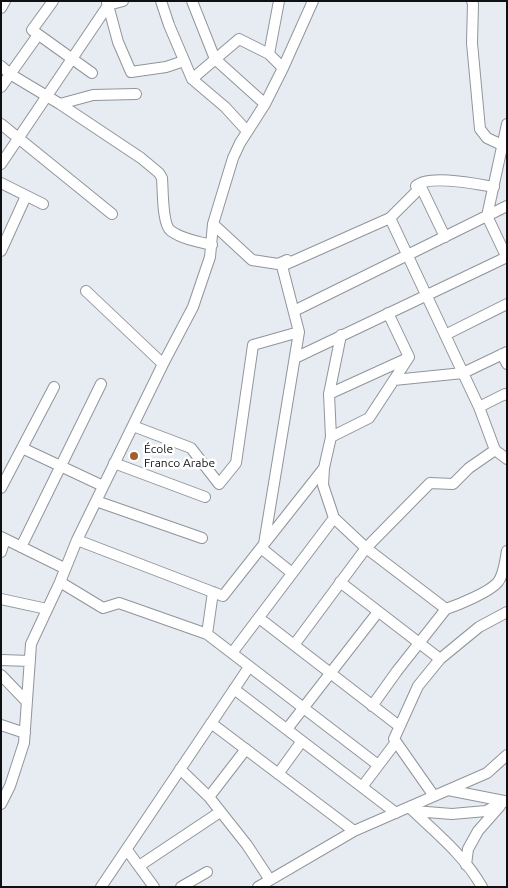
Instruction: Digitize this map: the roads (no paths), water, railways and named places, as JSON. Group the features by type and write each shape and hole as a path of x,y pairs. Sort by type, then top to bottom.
{"street":[{"path":"1,8 5,1"},
{"path":"53,1 32,30 92,73"},
{"path":"108,2 122,1"},
{"path":"161,1 168,26 192,79 225,107 247,131"},
{"path":"192,1 215,59 265,104"},
{"path":"269,54 279,1"},
{"path":"1,804 25,733 32,644 77,540 193,307 210,257 213,224 233,158 247,131 265,104 313,1"},
{"path":"472,1 472,43 480,128 487,138 502,146"},
{"path":"1,164 108,2"},
{"path":"108,2 118,42 131,72 166,67 184,61"},
{"path":"1,86 38,35"},
{"path":"192,79 239,39 269,54 283,68"},
{"path":"1,66 10,74 60,104 141,158 159,173 162,178 166,223 170,231 193,241 212,245"},
{"path":"60,104 93,95 136,94"},
{"path":"1,124 112,214"},
{"path":"295,358 507,257 488,216 507,124"},
{"path":"213,224 252,260 278,264 389,210 420,182 444,180 494,186"},
{"path":"1,183 43,204"},
{"path":"263,546 299,332 282,266 390,218 422,187 445,237"},
{"path":"1,251 26,196"},
{"path":"294,311 507,206"},
{"path":"390,218 479,407 495,450 507,459"},
{"path":"86,291 163,364"},
{"path":"445,335 507,304"},
{"path":"388,313 409,357"},
{"path":"133,426 191,448 220,484 236,463 253,345 299,332"},
{"path":"341,335 329,394 331,437 324,468 324,485 334,518 366,548 446,610"},
{"path":"394,380 463,373 504,353 507,364"},
{"path":"331,437 369,418 409,357"},
{"path":"329,394 409,357"},
{"path":"21,546 101,384"},
{"path":"1,488 54,387"},
{"path":"479,407 506,394"},
{"path":"22,448 103,486"},
{"path":"294,645 366,548 430,483 453,484 469,468 495,450"},
{"path":"114,463 205,498"},
{"path":"77,540 223,596 324,468"},
{"path":"96,501 202,538"},
{"path":"232,653 334,518"},
{"path":"1,552 3,538 64,568"},
{"path":"263,546 292,573"},
{"path":"372,706 446,610 470,600 498,583 507,552"},
{"path":"60,582 103,608 119,603 207,634 378,765"},
{"path":"340,582 440,659"},
{"path":"207,634 213,592"},
{"path":"1,599 46,609"},
{"path":"287,729 378,612"},
{"path":"434,796 394,739 399,726 418,686 440,659 479,627 507,612"},
{"path":"258,618 399,726"},
{"path":"1,660 30,661"},
{"path":"103,886 249,667"},
{"path":"1,675 27,702"},
{"path":"234,689 396,813"},
{"path":"211,723 354,831"},
{"path":"1,725 25,733"},
{"path":"278,774 302,741"},
{"path":"362,787 396,742"},
{"path":"209,797 246,749"},
{"path":"412,810 434,796 488,773 507,755"},
{"path":"180,769 209,797 247,845 270,880"},
{"path":"448,790 506,800"},
{"path":"258,887 354,831 396,813 412,810 452,814 486,811 506,800"},
{"path":"466,864 468,849 478,831 506,800"},
{"path":"412,810 466,864 483,887"},
{"path":"139,866 220,812"},
{"path":"127,850 154,887"},
{"path":"182,887 207,872"}],"place":[{"name":"École Franco Arabe","path":"134,456"}]}
